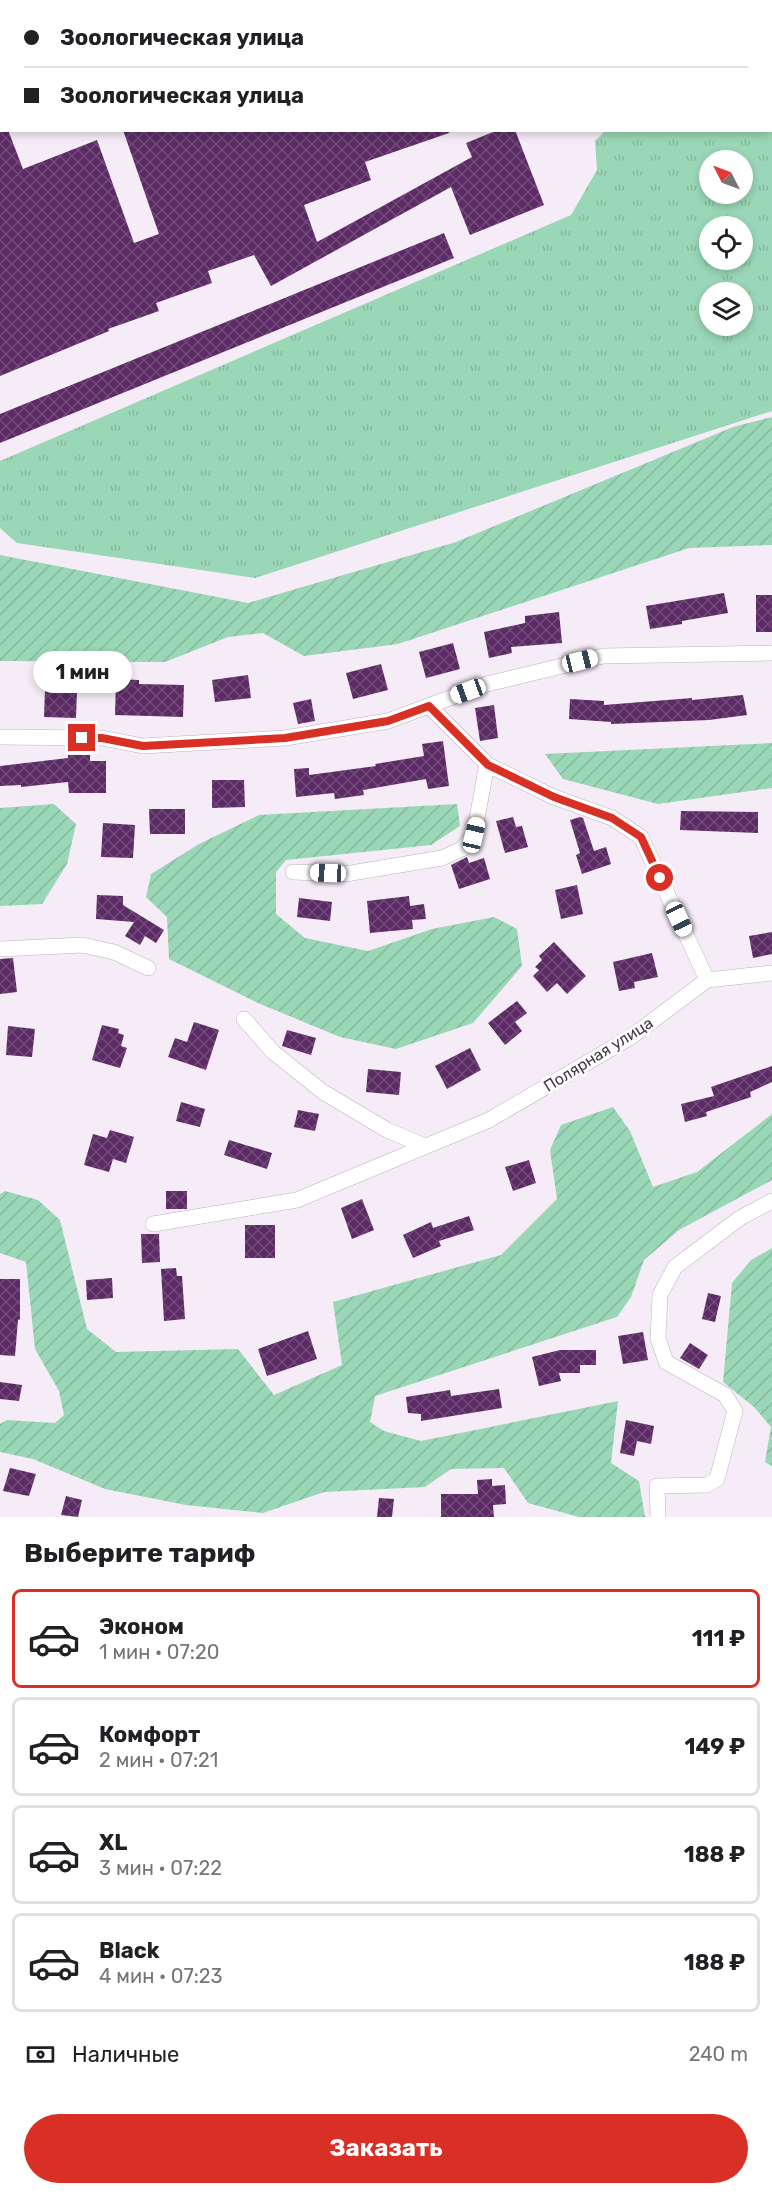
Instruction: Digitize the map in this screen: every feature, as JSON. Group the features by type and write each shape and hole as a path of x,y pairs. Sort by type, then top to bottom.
{"street":[{"path":"0,737 102,738 143,746 285,738 388,721 488,684 603,656 772,653"},
{"path":"429,706 487,764 554,797 612,818 641,837 707,980 772,974"},
{"path":"293,872 345,874 441,858 462,849 474,835 487,764"},
{"path":"0,949 82,945 114,952 148,968"},
{"name":"Полярная улица","path":"153,1224 297,1200 489,1120 631,1037 707,980"},
{"path":"244,1019 273,1052 323,1092 387,1130 425,1146"},
{"path":"658,1517 657,1486 707,1485 717,1479 735,1411 725,1395 666,1362 658,1338 660,1295 675,1267 740,1218 772,1201"}],"green space":[{"path":"604,132 772,132 772,411 255,578 17,543 0,528 0,461 571,215 597,170 595,141"},
{"path":"772,417 772,545 689,548 398,644 304,656 263,633 228,637 165,662 0,661 0,555 248,603 456,542 733,427"},
{"path":"772,743 772,788 658,804 563,779 545,754"},
{"path":"54,804 76,824 67,864 42,904 0,906 0,808"},
{"path":"457,804 460,826 431,845 286,860 276,872 276,914 305,938 368,951 432,929 494,917 517,929 522,966 473,1023 396,1049 340,1037 258,1003 169,959 167,917 146,897 151,874 199,844 259,815"},
{"path":"613,1107 630,1131 653,1187 697,1172 772,1114 772,1180 679,1230 644,1260 631,1297 617,1317 375,1396 370,1422 384,1431 421,1441 618,1401 611,1463 639,1481 645,1517 579,1517 528,1503 504,1468 451,1469 425,1487 324,1492 263,1513 186,1505 105,1489 33,1459 0,1452 0,1424 7,1420 55,1423 64,1415 59,1391 35,1349 26,1262 0,1253 0,1194 5,1191 38,1200 60,1220 87,1329 116,1352 238,1349 274,1395 342,1365 333,1302 501,1255 557,1199 550,1150 561,1125"},
{"path":"772,1248 772,1466 765,1462 771,1427 754,1407 723,1382 732,1283 751,1260"}],"building":[{"path":"0,132 9,132 23,169 97,140 134,243 159,234 124,132 449,132 365,162 371,180 304,205 317,242 472,157 466,143 493,132 516,132 544,205 470,235 451,187 271,286 254,255 208,271 212,283 156,303 159,311 108,329 109,331 0,376"},
{"path":"444,233 454,258 0,443 0,414"},
{"path":"724,593 728,613 650,629 646,606"},
{"path":"756,595 772,595 772,632 756,632"},
{"path":"559,612 562,643 511,647 512,653 489,658 484,632 525,623 525,616"},
{"path":"453,643 460,669 426,678 419,652"},
{"path":"381,664 388,690 353,699 346,673"},
{"path":"248,675 251,698 215,702 212,680"},
{"path":"116,679 139,680 139,684 184,685 183,717 115,715"},
{"path":"45,689 77,690 76,718 44,717"},
{"path":"743,695 747,715 709,720 611,724 611,722 569,719 570,699 604,701 604,705"},
{"path":"311,699 315,721 298,724 293,703"},
{"path":"494,705 498,738 480,741 475,708"},
{"path":"443,741 449,786 428,789 426,779 363,790 364,795 335,799 334,793 296,797 294,769 309,768 309,775 376,766 375,764 424,756 422,744"},
{"path":"68,755 90,755 90,761 106,761 106,793 69,793 68,782 21,787 21,785 0,786 0,766 68,758"},
{"path":"212,780 244,780 245,807 212,808"},
{"path":"149,809 185,809 185,834 150,834"},
{"path":"681,811 758,812 758,833 680,830"},
{"path":"513,817 516,827 522,826 528,847 505,853 496,821"},
{"path":"583,818 594,851 606,847 611,864 582,874 576,855 580,853 570,820"},
{"path":"103,823 135,825 133,858 101,857"},
{"path":"467,857 469,863 484,858 490,879 459,889 451,865"},
{"path":"577,885 583,914 561,919 555,890"},
{"path":"97,895 123,896 123,905 164,930 156,943 145,936 140,945 125,936 134,922 96,919"},
{"path":"409,896 410,906 424,904 426,919 412,920 413,929 370,933 367,901"},
{"path":"299,898 332,902 330,921 297,917"},
{"path":"772,932 772,954 753,958 749,936"},
{"path":"554,942 586,976 567,994 557,983 547,992 533,976 539,970 535,967 542,960 539,956"},
{"path":"652,953 658,977 634,982 635,988 619,991 613,962"},
{"path":"13,958 17,992 0,994 0,959"},
{"path":"517,1001 527,1013 515,1022 522,1031 505,1045 488,1023"},
{"path":"194,1022 219,1030 206,1070 168,1057 175,1038 187,1042"},
{"path":"102,1025 119,1029 118,1033 124,1035 121,1046 127,1048 120,1068 92,1060"},
{"path":"8,1026 35,1029 32,1057 6,1055"},
{"path":"287,1030 316,1038 311,1055 282,1046"},
{"path":"470,1048 481,1070 447,1089 435,1066"},
{"path":"772,1066 772,1082 750,1092 751,1097 706,1112 707,1116 685,1122 681,1104 714,1096 711,1087"},
{"path":"368,1069 401,1072 399,1095 366,1092"},
{"path":"181,1102 205,1109 200,1127 176,1121"},
{"path":"298,1110 319,1114 315,1131 294,1127"},
{"path":"110,1130 134,1137 126,1163 113,1159 109,1172 84,1165 93,1134 107,1138"},
{"path":"229,1140 272,1153 267,1169 224,1155"},
{"path":"529,1160 536,1183 513,1191 505,1167"},
{"path":"166,1191 187,1191 187,1209 166,1209"},
{"path":"362,1199 374,1230 352,1239 341,1208"},
{"path":"469,1216 474,1230 439,1241 441,1246 413,1258 403,1235 431,1222 433,1228"},
{"path":"245,1225 275,1225 275,1258 245,1258"},
{"path":"141,1234 159,1234 160,1262 142,1263"},
{"path":"176,1268 177,1276 182,1276 185,1319 164,1321 161,1269"},
{"path":"112,1278 113,1298 87,1300 86,1280"},
{"path":"0,1279 20,1279 20,1319 18,1320 15,1356 0,1355"},
{"path":"708,1293 721,1296 715,1322 702,1319"},
{"path":"308,1331 317,1359 267,1376 258,1349"},
{"path":"643,1332 648,1360 623,1364 618,1336"},
{"path":"690,1343 708,1355 699,1369 680,1358"},
{"path":"560,1350 596,1350 596,1365 580,1365 580,1373 559,1373 561,1381 539,1386 532,1357"},
{"path":"0,1382 22,1385 19,1401 0,1399"},
{"path":"499,1389 502,1408 421,1421 421,1414 408,1413 406,1397 450,1390 451,1396"},
{"path":"626,1420 654,1426 651,1444 637,1441 634,1456 620,1453"},
{"path":"10,1468 36,1474 29,1496 3,1491"},
{"path":"492,1479 492,1486 505,1485 506,1504 493,1505 494,1517 441,1517 441,1494 478,1494 477,1480"},
{"path":"66,1496 82,1500 78,1517 61,1515"},
{"path":"379,1498 394,1499 392,1517 377,1517"}],"route":[{"path":"82,738 102,738 143,746 285,738 388,721 429,706 488,765 554,797 612,818 641,837 660,878"}]}
